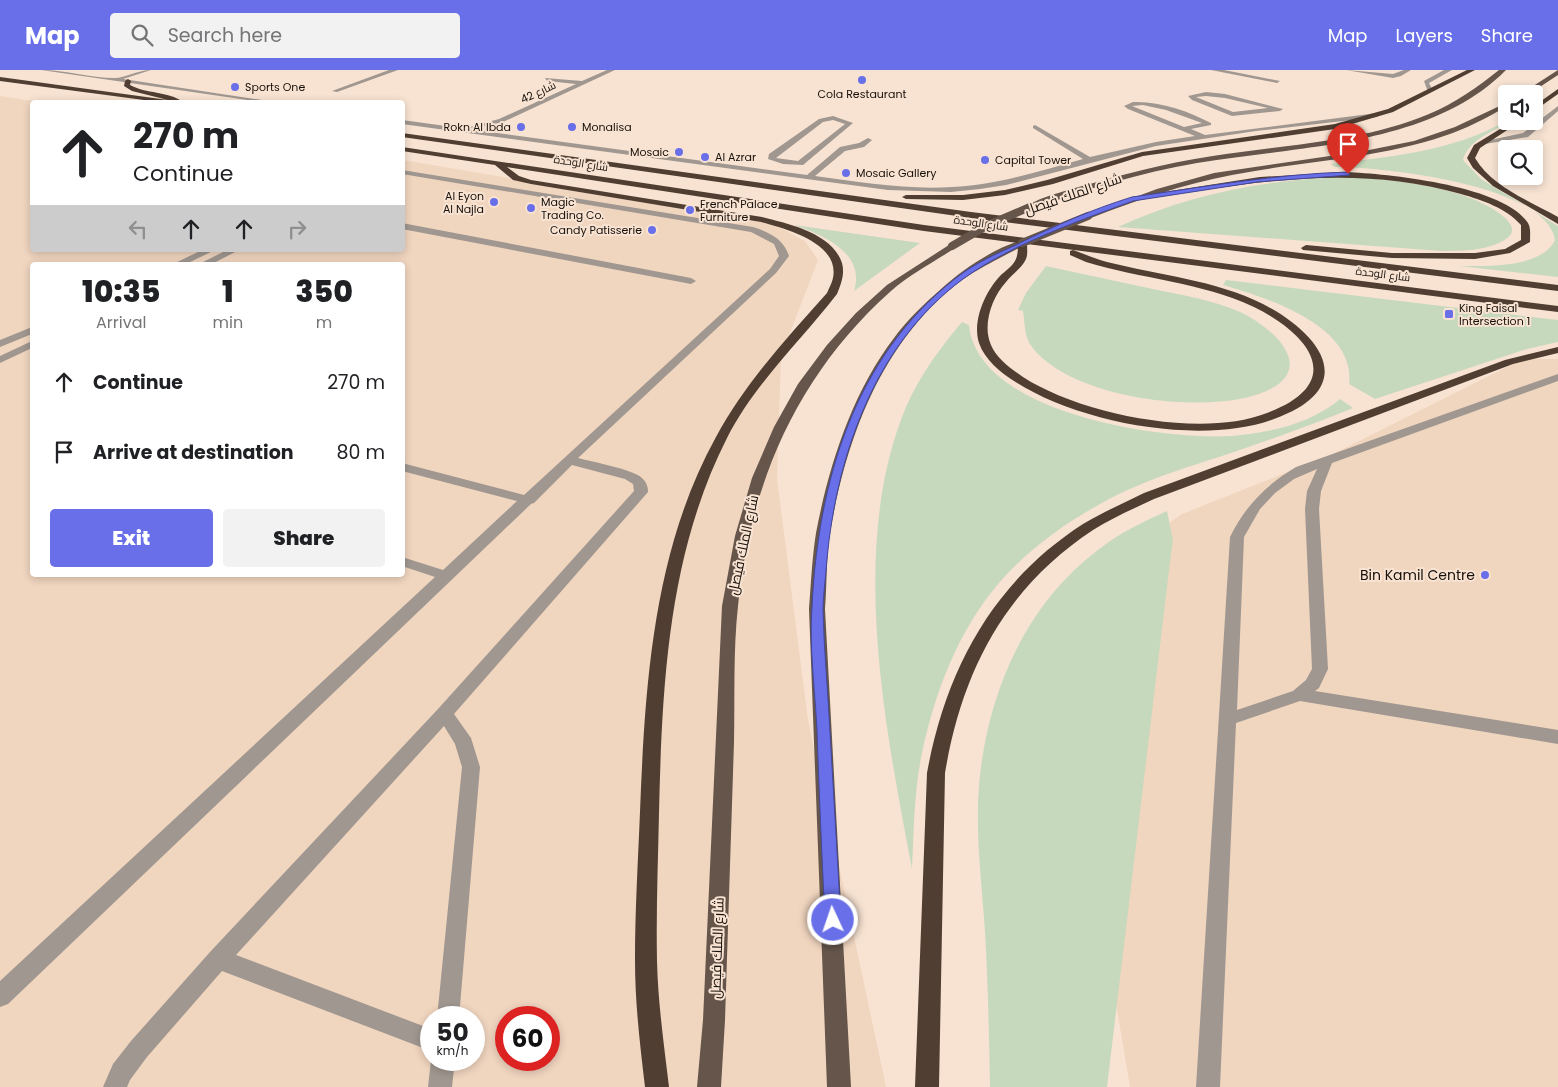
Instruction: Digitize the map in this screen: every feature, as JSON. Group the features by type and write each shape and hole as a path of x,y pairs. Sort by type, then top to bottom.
{"highway":[{"path":"736,183 785,183 930,199 972,197 1021,190 1121,160 1166,150 1325,128 1378,115 1430,92 1472,70"},
{"path":"0,79 155,100"},
{"path":"128,81 127,86 134,90 161,95 175,100"},
{"path":"1543,102 1558,91"},
{"path":"1504,130 1477,147 1471,158 1478,171 1558,221"},
{"name":"شارع الوحدة","path":"405,135 970,215 1558,288"},
{"name":"شارع الوحدة","path":"405,149 914,226 1558,309"},
{"path":"497,163 516,178 531,182 783,225 816,240 836,260 840,271 838,283 832,294 766,369 743,402 721,439 699,488 685,528 670,583 659,646 652,720 646,961 652,1047 657,1087"},
{"path":"1132,199 1277,178 1330,174 1368,175 1430,183 1475,196 1510,212 1526,226 1529,233 1528,240 1513,251 1499,255 1468,258 1299,247 1221,247"},
{"path":"1022,243 1020,261 992,294 982,330 984,342 990,353 1014,377 1053,398 1077,408 1129,420 1157,424 1212,426 1259,419 1278,413 1301,401 1315,387 1320,365 1316,353 1298,330 1267,310 1248,301 1207,287 1100,264 1061,246"},
{"path":"927,1087 936,772 946,724 960,680 984,633 1000,608 1024,579 1052,553 1082,531 1114,512 1148,496 1509,362 1558,350"}],"main road":[{"name":"شارع الملك فيصل","path":"709,1087 714,1020 730,606 742,536 759,478 780,427 804,384 831,347 860,315 890,287 952,246 988,225 1030,207 1089,186 1158,168 1232,154 1354,137 1410,124 1425,119 1466,96 1504,70"},
{"path":"1538,85 1558,72"},
{"name":"شارع الملك فيصل","path":"839,1087 817,609 823,535 836,474 854,422 873,379 898,339 930,304 958,279 982,263 1022,243 1132,199 1231,172 1371,151 1425,140 1456,130 1498,108"}],"street":[{"path":"44,70 258,100"},
{"path":"114,80 148,70"},
{"path":"335,91 395,70"},
{"name":"شارع 42","path":"456,129 501,121 612,70"},
{"path":"1214,70 1277,81"},
{"path":"1349,70 1393,76 1408,70"},
{"path":"1430,92 1426,82 1449,70"},
{"path":"547,79 582,83"},
{"path":"1232,114 1280,109 1218,95 1192,96 1194,99 1232,114 1268,128"},
{"path":"1183,129 1209,124 1154,104 1136,102 1127,106 1130,108 1183,129 1202,136"},
{"path":"1485,142 1525,135 1558,108"},
{"path":"405,122 888,188 951,190 1006,183 1089,160 1202,136 1378,115"},
{"path":"772,172 784,162 796,163 803,161 849,124 849,122 833,118 821,120 771,158 784,162"},
{"path":"497,135 494,130 501,121"},
{"path":"1035,127 1089,160"},
{"path":"809,177 843,149 861,145 868,140"},
{"path":"0,996 529,500 569,460 773,271 784,256 783,248 777,241 753,230 405,172"},
{"path":"405,177 422,175"},
{"path":"405,227 691,281"},
{"path":"183,262 205,252"},
{"path":"208,262 230,252"},
{"path":"0,344 30,331"},
{"path":"0,360 30,345"},
{"path":"1208,1087 1237,538 1247,516 1260,498 1278,482 1301,470 1558,377"},
{"path":"115,1087 121,1072 139,1049 218,959 444,714 641,492 642,486 638,480 630,476 569,460"},
{"path":"1226,720 1299,695 1313,684 1320,669 1312,509 1314,491 1326,460"},
{"path":"405,468 529,500"},
{"path":"405,562 446,576"},
{"path":"1299,695 1558,737"},
{"path":"444,714 457,729 466,746 471,767 449,1006"},
{"path":"218,959 420,1036"},
{"path":"440,1087 442,1071"}],"shaded area":[{"path":"0,96 30,101 30,252 405,252 405,160 749,219 777,226 805,241 818,260 781,356 777,479 808,720 886,1087 0,1087"},
{"path":"1523,359 1558,359 1558,1087 1130,1087 1106,943 1120,557 1182,514 1333,454"}],"green space":[{"path":"1498,125 1498,128 1476,141 1470,147 1463,160 1481,179 1558,226 1558,277 1460,266 1513,264 1538,256 1548,249 1555,240 1545,221 1523,205 1494,192 1459,182 1422,175 1335,167 1330,164 1421,151 1443,146"},
{"path":"1353,177 1414,184 1444,190 1473,199 1496,211 1510,223 1512,230 1510,236 1494,245 1479,249 1441,251 1118,227 1174,205 1233,190 1293,180"},
{"path":"794,225 920,243 854,291 856,278 854,266 848,256 829,240"},
{"path":"1046,266 1197,298 1240,312 1267,329 1278,340 1286,351 1290,363 1287,374 1277,385 1259,394 1234,400 1205,402 1172,402 1139,398 1106,390 1076,379 1051,365 1032,347 1026,335 1023,311 1018,310 1026,293"},
{"path":"1226,280 1558,320 1558,342 1527,349 1375,399 1349,384 1347,364 1339,346 1324,331 1284,307 1223,285"},
{"path":"962,322 969,325 980,355 1004,380 1037,400 1077,415 1120,426 1162,433 1231,436 1289,426 1316,415 1340,399 1353,408 1270,440 1167,474 1119,494 1063,527 1013,568 999,583 971,621 941,685 927,730 917,782 912,869 883,697 877,636 875,577 879,518 888,461 906,407 931,362"},
{"path":"1167,511 1173,540 1107,1087 990,1087 986,951 979,859 978,803 983,751 991,718 1001,686 1014,655 1030,625 1049,598 1072,572 1114,538"}],"place":[{"name":"Cola Restaurant","path":"862,80"},
{"name":"Sports One","path":"235,87"},
{"name":"Rokn Al Ibda","path":"521,127"},
{"name":"Monalisa","path":"572,127"},
{"name":"Mosaic","path":"679,152"},
{"name":"Al Azrar","path":"705,157"},
{"name":"Capital Tower","path":"985,160"},
{"name":"Mosaic Gallery","path":"846,173"},
{"name":"Al Eyon Al Najla","path":"494,202"},
{"name":"Magic Trading Co.","path":"531,208"},
{"name":"French Palace Furniture","path":"690,210"},
{"name":"Candy Patisserie","path":"652,230"},
{"name":"King Faisal Intersection 1","path":"1449,314"},
{"name":"Bin Kamil Centre","path":"1485,575"}],"route":[{"path":"833,920 817,609 823,535 836,474 854,422 873,379 898,339 930,304 958,279 982,263 1052,230 1132,199 1277,178 1348,174"}]}
